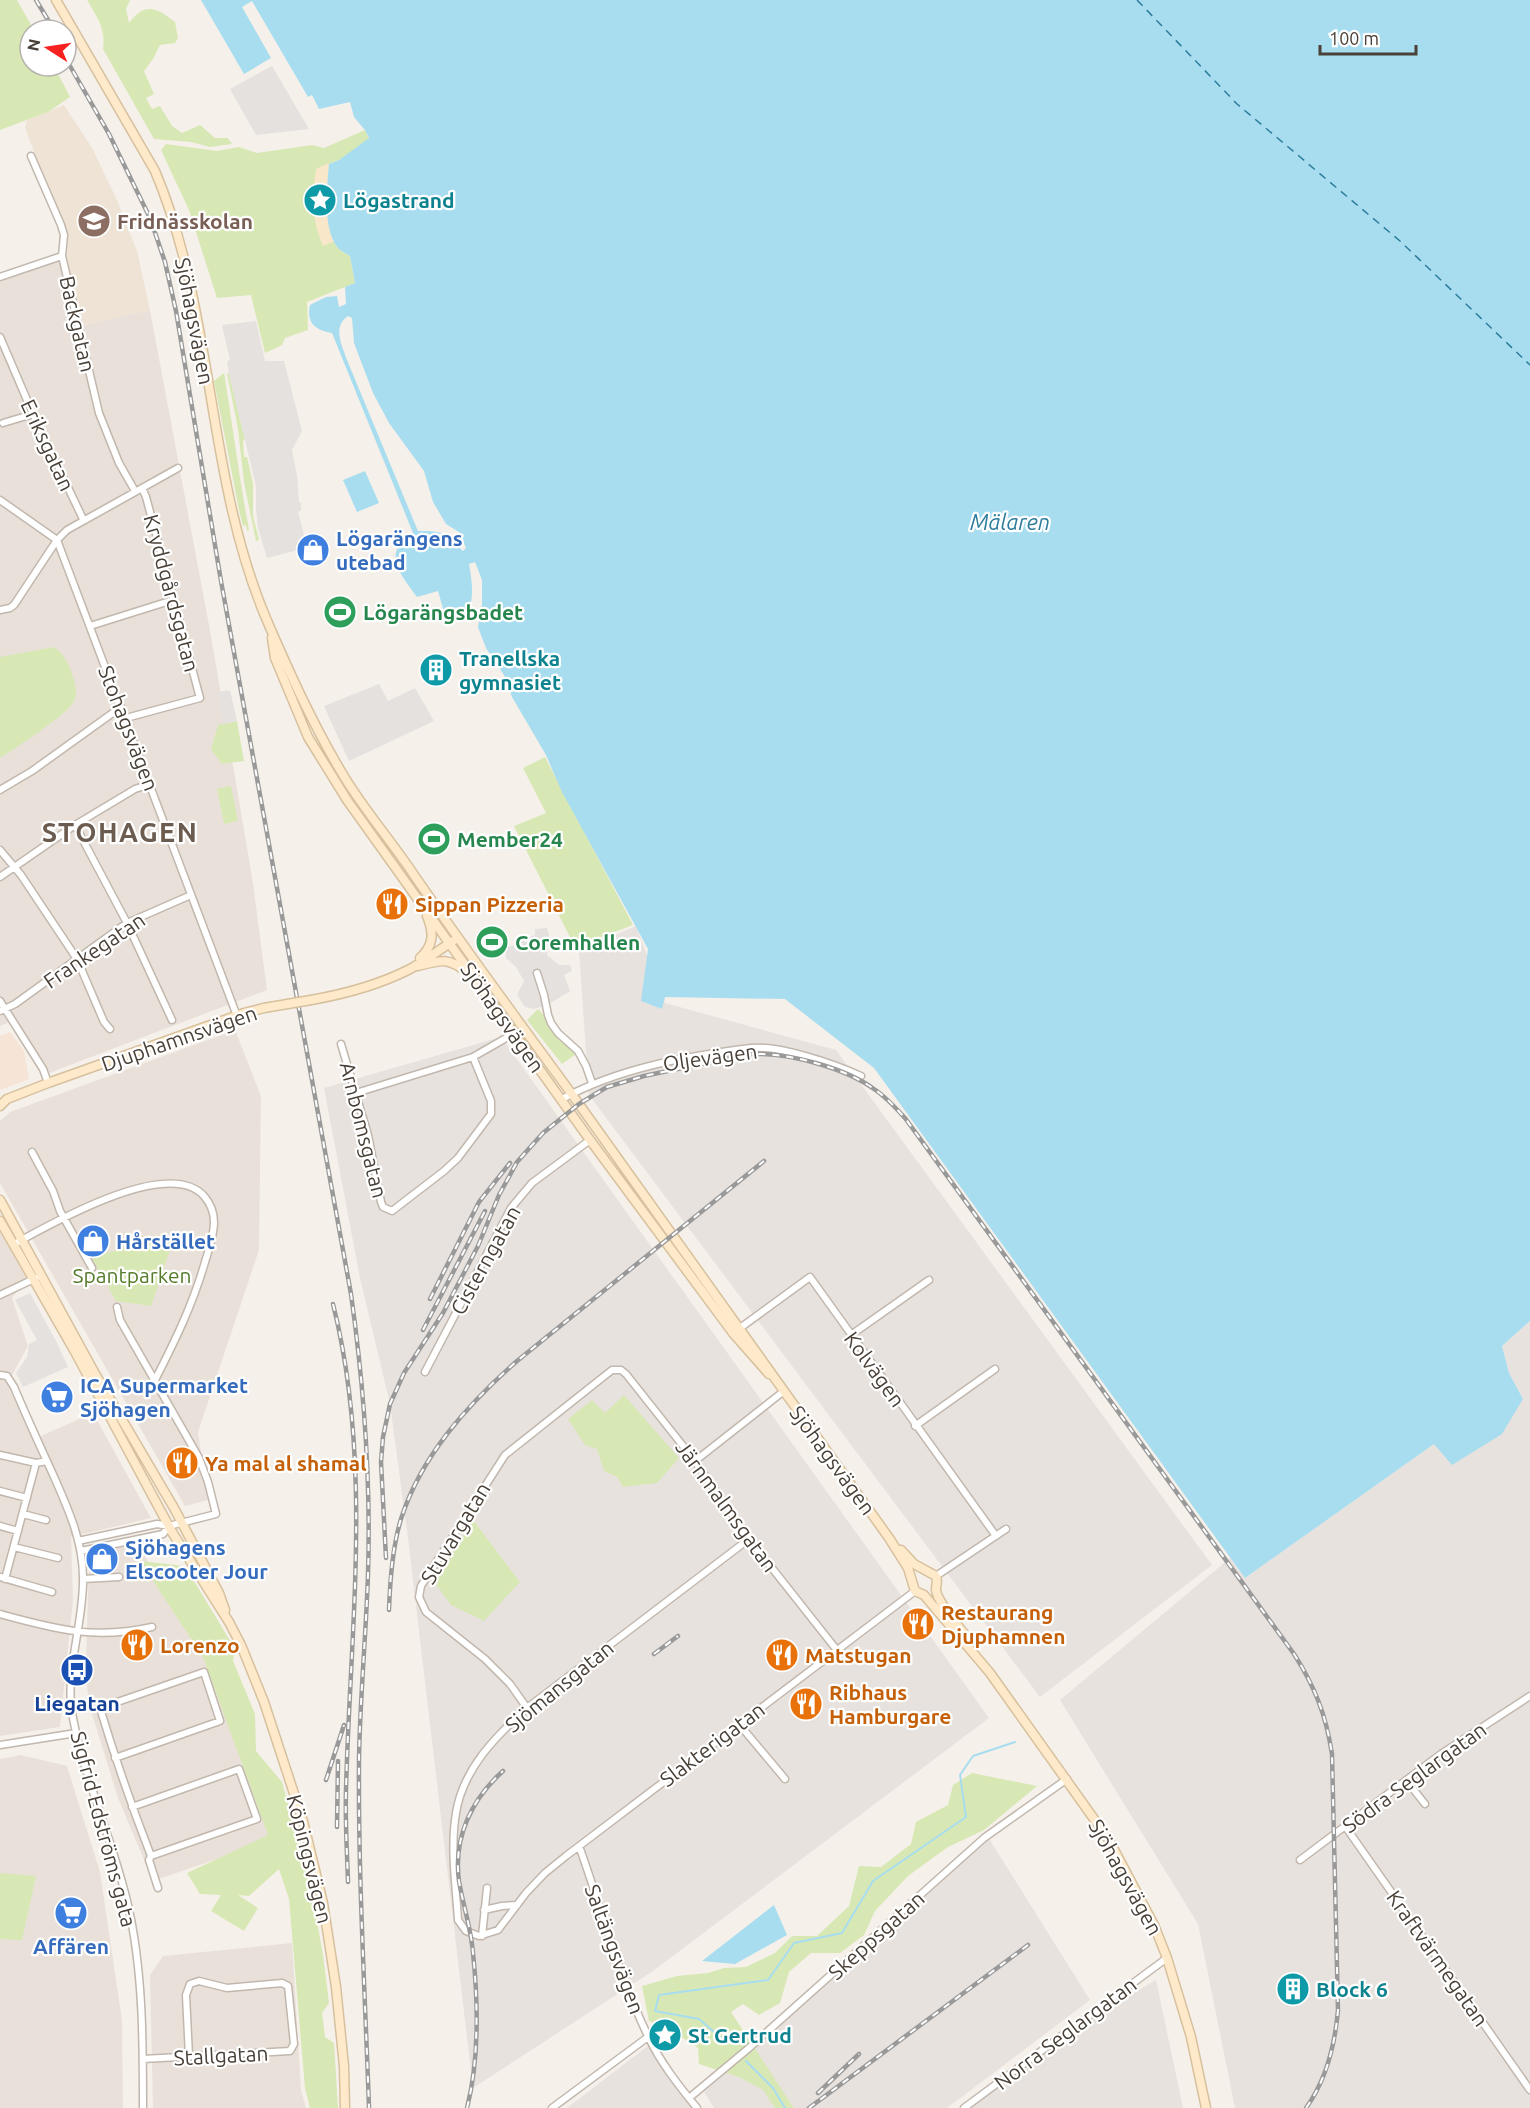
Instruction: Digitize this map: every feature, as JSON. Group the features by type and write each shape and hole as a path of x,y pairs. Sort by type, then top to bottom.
{"main road":[{"name":"Sjöhagsvägen","path":"56,0 155,171 166,196 186,263 218,447 234,521 270,628 312,720 342,774 571,1094 762,1368 784,1391 889,1538 908,1568 915,1591 924,1595 990,1673 1109,1840 1154,1925 1167,1958 1191,2037 1206,2108"},
{"name":"Sjöhagsvägen","path":"270,628 275,658 308,737 347,800 590,1140 737,1331"},
{"path":"320,757 342,774 344,783 364,814 372,835"},
{"path":"409,969 425,954 432,942 432,929 421,903"},
{"name":"Djuphamnsvägen","path":"0,1106 4,1098 237,1016 264,1008 346,993 409,969 459,938"},
{"path":"450,943 456,944 489,987 497,993"},
{"path":"409,969 442,960 453,961 473,976"},
{"path":"513,1034 522,1028"},
{"path":"590,1140 599,1134"},
{"name":"Köpingsvägen","path":"0,1200 94,1372 182,1522 219,1593 229,1622"},
{"name":"Köpingsvägen","path":"0,1221 79,1359 169,1526 211,1597 229,1622 264,1702 292,1783 312,1852 333,1965 344,2066 345,2108"},
{"name":"Sjöhagsvägen","path":"889,1538 914,1564 929,1570 936,1576 938,1582 936,1589 940,1600 990,1673"},
{"path":"913,1579 917,1572 925,1570"},
{"path":"924,1595 931,1594 936,1589"}],"street":[{"name":"Backgatan","path":"31,156 64,235 62,256 99,413 119,463 139,489"},
{"path":"0,277 62,256"},
{"name":"Eriksgatan","path":"0,337 33,414 83,519"},
{"path":"0,360 8,357"},
{"path":"3,423 33,414"},
{"path":"0,610 14,605 66,530 178,468"},
{"name":"Kryddgårdsgatan","path":"126,718 200,698 139,489"},
{"path":"2,503 57,540"},
{"name":"Stohagsvägen","path":"57,540 237,1016"},
{"path":"90,626 173,600"},
{"path":"0,790 32,771 121,707"},
{"path":"0,877 75,825 135,789 150,784"},
{"path":"75,825 127,923 172,1020"},
{"path":"0,850 15,867 77,959 104,1022 110,1029"},
{"name":"Frankegatan","path":"2,1010 127,923 191,895"},
{"path":"537,973 551,1023 578,1051 592,1083"},
{"path":"0,1001 2,1010 28,1045 43,1069 48,1083"},
{"path":"356,1093 473,1057 513,1034"},
{"name":"Arnbomsgatan","path":"341,1044 368,1135 381,1202 383,1207 392,1210 458,1158 491,1114 491,1101 473,1057"},
{"name":"Oljevägen","path":"562,1099 592,1083 657,1064 750,1048 800,1055 835,1064 861,1076"},
{"name":"Cisterngatan","path":"425,1372 511,1208 532,1183 590,1140"},
{"path":"32,1152 53,1191 60,1211 92,1268"},
{"path":"14,1244 64,1217 113,1195 154,1186 178,1185 189,1187 202,1194 208,1201 214,1221 199,1282 185,1321 155,1380"},
{"path":"0,1295 42,1274"},
{"name":"Kolvägen","path":"737,1331 810,1277 996,1536"},
{"path":"850,1335 929,1280"},
{"path":"78,1541 157,1524 169,1526 216,1514 199,1458 120,1320 117,1307"},
{"path":"915,1426 995,1369"},
{"name":"Järnmalmsgatan","path":"614,1370 621,1370 626,1374 695,1461 749,1539 836,1649"},
{"name":"Stuvargatan","path":"527,1708 510,1684 485,1659 423,1608 419,1597 421,1586 505,1455 601,1377 614,1370"},
{"name":"Sigfrid Edströms gata","path":"0,1375 5,1374 10,1380 74,1524 81,1551 84,1579 74,1657 71,1707 76,1733 128,1903 138,1972 143,2059 143,2108"},
{"path":"695,1461 784,1391"},
{"path":"0,1455 36,1463 47,1461"},
{"path":"36,1463 14,1547 3,1578 52,1592"},
{"path":"0,1491 27,1498"},
{"path":"23,1514 46,1520"},
{"path":"0,1526 18,1531"},
{"path":"81,1551 163,1534 169,1526"},
{"path":"936,1576 1006,1529"},
{"name":"Sjömansgatan","path":"486,1935 479,1936 466,1931 458,1920 454,1838 456,1813 461,1792 469,1774 497,1736 527,1708 749,1539"},
{"path":"14,1547 58,1558"},
{"path":"84,1579 119,1577"},
{"name":"Slakterigatan","path":"486,1935 498,1930 545,1873 915,1591"},
{"path":"0,1614 56,1629 78,1632 122,1633 152,1627"},
{"path":"115,1758 220,1721 204,1672 100,1708 115,1758 132,1807 152,1856"},
{"name":"Södra Seglargatan","path":"1300,1860 1448,1749 1530,1696"},
{"path":"739,1724 785,1779"},
{"path":"0,1745 76,1733"},
{"path":"132,1807 238,1769 257,1819 152,1856 149,1860 158,1888"},
{"name":"Skeppsgatan","path":"689,2098 749,2048 984,1838 1067,1779"},
{"path":"1406,1780 1425,1804"},
{"name":"Kraftvärmegatan","path":"1345,1826 1530,2090"},
{"name":"Saltängsvägen","path":"579,1846 620,1969 648,2037 666,2069 697,2108"},
{"path":"486,1935 484,1910 487,1888"},
{"path":"484,1910 502,1905 517,1905"},
{"name":"Norra Seglargatan","path":"964,2108 1167,1958"},
{"name":"Stallgatan","path":"143,2059 290,2051 294,2044 288,1986 282,1983 227,1988 195,1982 188,1988 186,1995 189,2056"},
{"path":"552,2108 648,2037"}],"shaded area":[{"path":"272,66 309,129 256,135 230,89"},
{"name":"Fridnässkolan","path":"64,105 92,148 116,198 137,251 150,310 84,325 67,258 68,238 25,128 27,120"},
{"path":"67,258 84,325 150,310 211,636 253,883 267,990 49,1073 10,1022 0,1026 0,282"},
{"path":"256,321 265,361 284,361 302,431 292,450 299,502 301,503 301,510 298,512 307,546 267,558 258,528 256,486 229,374 227,361 230,360 222,325"},
{"path":"379,684 388,701 415,688 434,721 349,761 324,706"},
{"path":"230,690 237,721 224,724 217,692"},
{"path":"636,926 665,1003 836,1050 1212,1565 1040,1697 589,1095 579,951"},
{"path":"547,928 549,934 547,955 559,965 570,965 572,971 564,975 570,991 549,1004 534,1009 525,1007 517,995 524,981 516,967 506,958 505,947 516,945 516,942 535,935 535,929"},
{"path":"235,1030 261,1096 259,1250 198,1432 208,1500 185,1506 0,1183 0,1121 10,1112"},
{"path":"10,1032 24,1051 29,1079 0,1090 0,1036"},
{"path":"501,1037 989,1718 653,1971 473,2088 390,1404 360,1278 324,1088"},
{"path":"0,1232 27,1279 12,1298 28,1346 7,1384 34,1439 93,1413 151,1518 71,1537 73,1600 60,1727 0,1736"},
{"path":"30,1293 68,1367 23,1387 16,1373 27,1357 29,1344 37,1340 15,1300"},
{"path":"1530,1321 1530,2108 1235,2108 1198,1924 1060,1700 1230,1558 1245,1578 1434,1444 1523,1399 1509,1373 1502,1346"},
{"path":"137,1544 201,1646 272,1840 153,1881 118,1798 88,1701 86,1661 89,1561 98,1552"},
{"path":"21,1755 67,1766 100,1872 122,2020 123,2108 0,2108 0,1759"},
{"path":"988,1837 1090,2000 947,2108 714,2108 704,2092"},
{"path":"292,1943 301,2090 306,2108 153,2108 150,1975 163,1956"},
{"path":"1156,1980 1183,2108 967,2108 1081,2024"},
{"path":"649,2045 696,2108 567,2108"}],"green space":[{"path":"0,0 17,0 27,18 18,18 18,78 60,78 70,97 48,112 0,130"},
{"path":"87,0 130,0 126,9 129,23 140,12 151,9 175,22 178,38 175,43 160,45 144,71 154,94 146,98 152,109 160,106 172,126 182,133 200,125 215,138 228,138 232,144 210,147 191,142 154,139 103,49 102,29"},
{"path":"365,130 369,139 339,160 329,164 327,184 326,207 329,229 338,248 350,256 355,283 307,302 308,330 285,338 282,345 265,353 251,295 217,298 189,210 161,150 166,144 217,151 239,147 257,153 312,145 324,148"},
{"path":"224,373 249,530 247,531 246,525 243,526 239,510 214,381"},
{"path":"227,373 245,439 243,441 244,457 247,457 253,484 253,516 259,540 256,541 244,482 238,429"},
{"path":"54,647 63,655 74,680 76,695 74,701 52,722 0,758 0,657"},
{"path":"237,721 244,761 222,764 211,749 218,725"},
{"path":"545,757 633,925 575,947 514,826 546,813 523,768"},
{"path":"231,786 238,821 224,824 217,789"},
{"path":"538,1009 579,1052 562,1064 527,1020"},
{"name":"Spantparken","path":"175,1235 151,1306 116,1301 91,1257"},
{"path":"624,1395 679,1458 657,1483 623,1487 617,1477 604,1471 597,1449 585,1445 568,1419 592,1400 605,1413"},
{"path":"473,1520 520,1582 484,1621 451,1605 435,1583"},
{"path":"140,1561 185,1566 235,1649 233,1661 255,1714 256,1751 282,1782 310,1883 329,2003 322,2013 325,2037 334,2043 338,2108 310,2108 305,2088 289,1899 279,1869 249,1896 238,1895 258,1908 244,1931 211,1911 221,1895 200,1894 187,1873 268,1835 203,1657"},
{"path":"972,1773 1037,1786 984,1830 948,1847 908,1876 875,1911 864,1935 840,1953 811,1953 789,1972 780,2003 759,2015 743,2004 731,2012 794,2108 775,2108 763,2090 739,2077 699,2064 698,2048 674,2032 649,2021 642,1986 677,1976 708,1973 724,1968 746,1967 775,1953 792,1936 817,1936 849,1906 859,1866 881,1867 911,1844 916,1822 948,1805 953,1785"},
{"path":"0,1873 36,1876 22,1940 0,1939"}],"sand":[{"name":"Lögastrand","path":"329,164 327,214 335,241 323,246 314,217 314,190 316,169"}],"water":[{"name":"Mälaren","path":"201,0 1530,0 1530,1321 1502,1346 1509,1373 1523,1399 1502,1434 1452,1465 1434,1444 1245,1578 874,1068 785,999 665,997 662,1009 641,1001 648,949 562,792 546,755 512,697 504,675 486,648 478,627 482,604 482,580 475,562 469,564 472,599 469,611 456,617 444,612 438,591 417,597 405,581 397,564 397,548 413,533 332,333 317,328 309,317 310,305 326,297 337,296 339,307 346,304 345,287 355,283 350,256 338,248 330,230 327,184 329,164 339,160 369,138 354,117 350,102 319,109 312,95 308,97 252,1 242,7 271,58 244,74","holes":["348,316 352,318 354,343 373,393 389,423 424,471 433,502 446,524 459,532 466,548 463,551 444,534 418,531 341,342 340,325"]},
{"path":"365,471 379,503 357,512 343,480"},
{"path":"774,1905 787,1935 735,1964 702,1961"}],"waterway":[{"path":"727,2043 699,2019 655,2011 659,1995 768,1980 794,1943 842,1933 873,1881 966,1817 960,1775 973,1756 1015,1742"},
{"path":"746,2061 773,2088 785,2108"}],"ferry route":[{"path":"1137,0 1237,104 1400,241 1530,365"}],"railway":[{"path":"36,0 47,18"},
{"path":"77,78 109,134 150,218 165,262 176,311 221,581 351,1294 363,1399 368,1504 368,1574 359,1803 369,2108"},
{"path":"717,1060 749,1054 768,1054 817,1063 862,1081 894,1106 905,1118 1301,1666 1314,1690 1323,1714 1332,1754 1338,2010 1329,2061 1306,2108"},
{"path":"386,1558 381,1462 383,1437 390,1404 404,1373 443,1313 478,1246 499,1195 517,1162 543,1133 579,1104 607,1087 644,1076 725,1059"},
{"path":"389,1610 395,1541 401,1519 421,1474 448,1432 481,1395 517,1361 764,1161"},
{"path":"430,1299 479,1202 510,1163"},
{"path":"423,1330 485,1211"},
{"path":"333,1304 345,1364 356,1485 356,1546 346,1802 348,1882"},
{"path":"654,1654 678,1636"},
{"path":"326,1780 344,1725"},
{"path":"337,1827 338,1761"},
{"path":"467,2108 474,2071 476,1991 472,1944 459,1881 459,1849 462,1834 474,1807 482,1794 503,1771"},
{"path":"809,2108 1028,1945"},
{"path":"818,2093 859,2054"}],"place":[{"name":"Lögastrand","path":"320,200"},
{"name":"Fridnässkolan","path":"94,221"},
{"name":"Lögarängens utebad","path":"313,550"},
{"name":"Lögarängsbadet","path":"340,612"},
{"name":"Tranellska gymnasiet","path":"436,670"},
{"name":"Member24","path":"434,839"},
{"name":"Sippan Pizzeria","path":"392,904"},
{"name":"Coremhallen","path":"492,942"},
{"name":"Hårstället","path":"93,1241"},
{"name":"ICA Supermarket Sjöhagen","path":"57,1397"},
{"name":"Ya mal al shamal","path":"182,1463"},
{"name":"Sjöhagens Elscooter Jour","path":"102,1559"},
{"name":"Restaurang Djuphamnen","path":"918,1624"},
{"name":"Lorenzo","path":"137,1645"},
{"name":"Matstugan","path":"782,1655"},
{"name":"Liegatan","path":"77,1670"},
{"name":"Ribhaus Hamburgare","path":"806,1704"},
{"name":"Affären","path":"71,1913"},
{"name":"Block 6","path":"1293,1989"},
{"name":"St Gertrud","path":"665,2035"}],"district":[{"name":"STOHAGEN","path":"120,832"}]}
